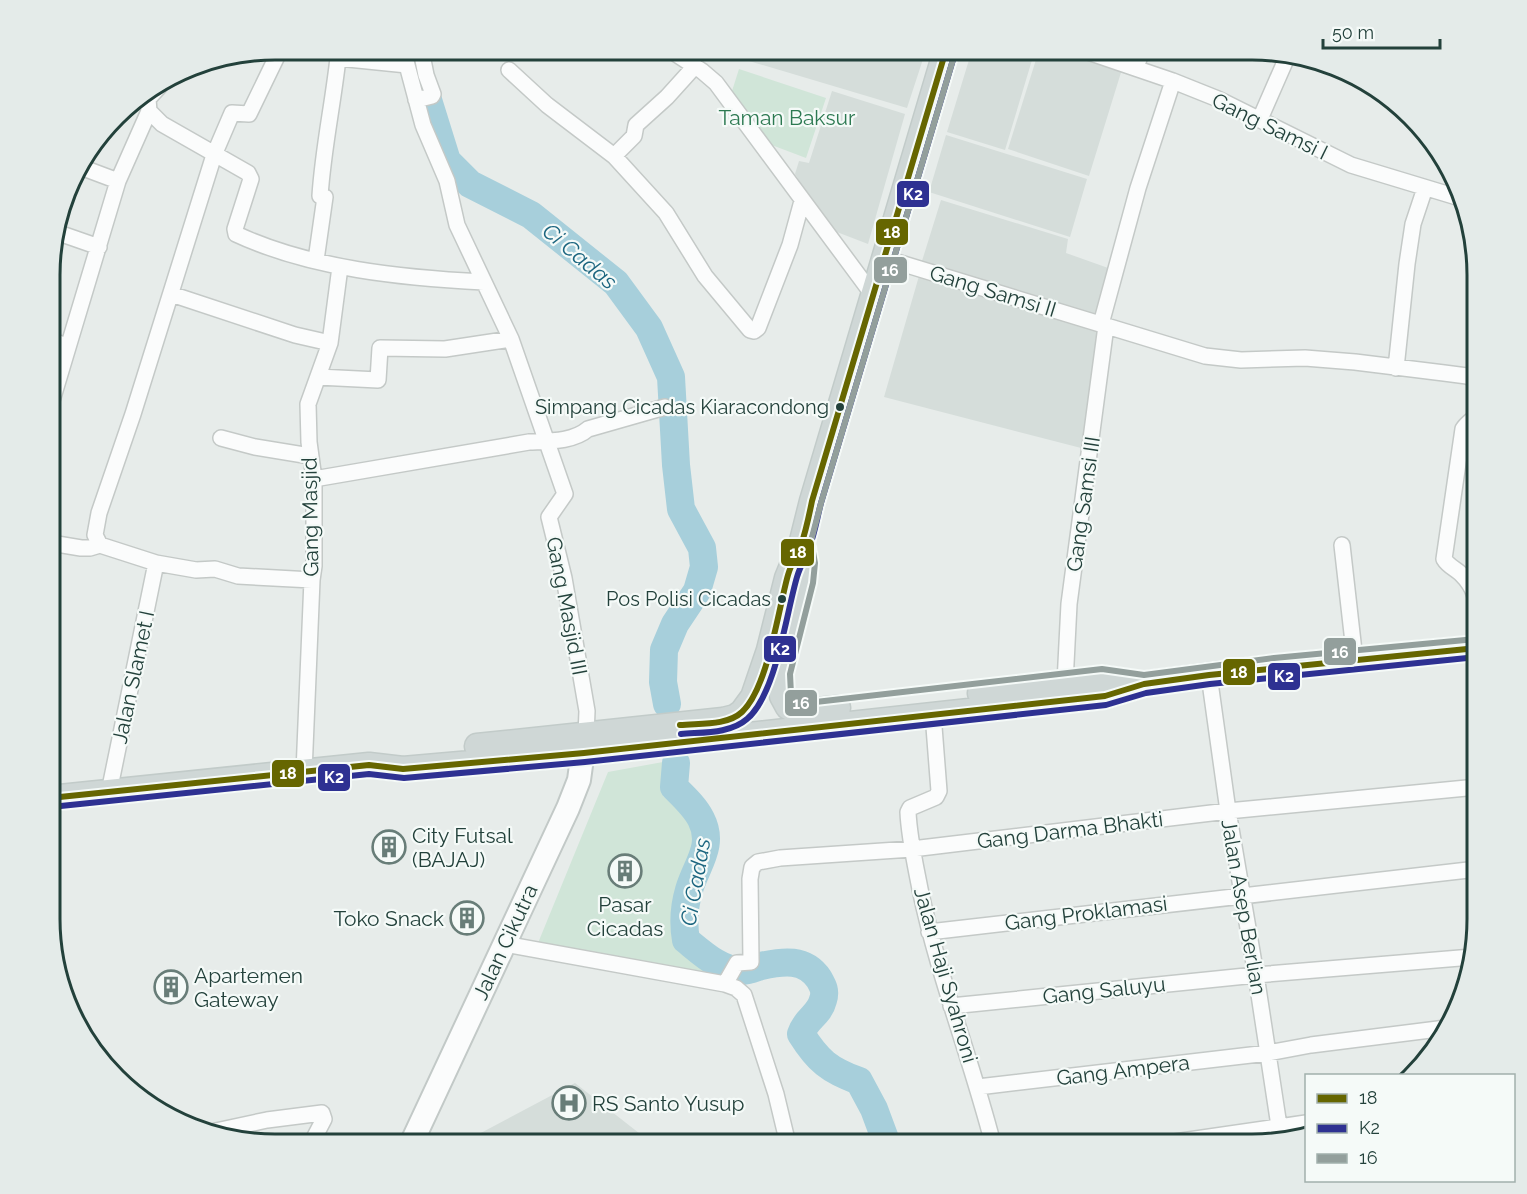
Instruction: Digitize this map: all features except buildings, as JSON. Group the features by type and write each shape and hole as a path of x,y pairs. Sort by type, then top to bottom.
{"main road":[{"path":"584,744 735,717 753,698 769,650 787,578 802,541 943,60"},
{"path":"802,541 806,564 781,673 782,696 793,711 808,712 1103,678 1144,684"},
{"path":"60,797 369,765 401,754 584,744 933,714 1105,696 1144,684 1209,675 1467,649"},
{"name":"Jalan Cikutra","path":"416,1134 573,796 579,780 584,744"}],"street":[{"path":"100,545 95,535 99,513 214,155 232,113 249,114 275,60"},
{"path":"316,260 325,197 320,196 322,173 338,60"},
{"path":"406,60 422,98 433,94 423,60"},
{"path":"686,60 716,83 873,295"},
{"name":"Gang Samsi I","path":"1112,60 1173,81 1260,119 1351,165 1452,196"},
{"path":"1136,68 1139,60"},
{"path":"1260,119 1285,63"},
{"path":"614,156 634,136 636,126 695,66"},
{"path":"509,70 547,105 614,156 666,213 705,276 750,330 754,331 758,328 774,291 802,201"},
{"name":"Gang Samsi III","path":"1065,683 1069,604 1105,330 1138,188 1173,81"},
{"name":"Gang Masjid III","path":"422,98 423,125 447,181 457,225 511,339 566,494 549,517 564,578 587,711 584,744"},
{"path":"147,102 162,124 249,173 235,229 236,234 264,245 340,267 436,279 484,282"},
{"path":"60,374 118,181 147,102"},
{"path":"88,170 118,181"},
{"path":"1396,368 1408,254 1413,224 1425,188"},
{"path":"64,235 99,247"},
{"name":"Gang Samsi II","path":"884,258 1105,330 1205,356 1241,360 1305,358 1467,376"},
{"name":"Gang Masjid","path":"304,772 314,566 314,479 310,456 308,404 330,343 340,267"},
{"path":"171,294 295,335 330,343"},
{"path":"318,377 378,380 380,348 445,349 511,339"},
{"path":"60,344 68,347"},
{"path":"314,479 529,442 548,441 577,435 588,429 665,407"},
{"path":"1467,423 1463,429 1444,559 1467,580"},
{"path":"221,438 255,447 310,456"},
{"path":"60,544 81,548 100,545 156,563 196,570 215,569 238,576 312,579"},
{"path":"1342,545 1355,660"},
{"name":"Jalan Slamet I","path":"109,792 156,563"},
{"name":"Jalan Asep Berlian","path":"1209,675 1228,811 1280,1132"},
{"name":"Jalan Haji Syahroni","path":"933,714 939,791 936,796 910,808 908,812 912,849 929,932 990,1134"},
{"name":"Gang Darma Bhakti","path":"731,973 751,962 750,879 752,867 758,862 780,858 912,849 1228,811 1467,788"},
{"name":"Gang Proklamasi","path":"929,932 1467,870"},
{"path":"504,944 731,973 736,988 744,995 776,1094 786,1134"},
{"name":"Gang Saluyu","path":"951,1006 1256,975 1463,958"},
{"name":"Gang Ampera","path":"978,1088 1268,1053 1311,1045 1437,1029"},
{"path":"227,1129 318,1112 324,1115 324,1119 316,1134"},
{"path":"1260,1134 1280,1132 1305,1123"}],"shaded area":[{"path":"746,60 923,60 907,108"},
{"path":"969,60 1032,60 1005,150 947,132"},
{"path":"1036,60 1104,60 1123,66 1089,176 1008,149"},
{"path":"832,91 905,114 868,244 829,229 795,174 799,161 809,163"},
{"path":"946,135 1087,179 1070,237 929,192"},
{"path":"941,200 1068,239 1066,253 1111,269 1094,320 922,261"},
{"path":"919,276 1103,329 1085,449 884,397"},
{"name":"RS Santo Yusup","path":"575,1083 640,1134 479,1134"}],"green space":[{"name":"Taman Baksur","path":"739,69 826,98 806,158 769,144 732,91"},
{"name":"Pasar Cicadas","path":"663,762 663,796 687,814 712,862 690,876 684,904 683,923 685,933 695,949 723,968 716,978 538,943 608,772"}],"waterway":[{"name":"Ci Cadas","path":"418,68 447,161 470,184 531,215 616,283 649,328 671,377 681,509 702,548 704,567 697,591 675,624 664,650 663,682 667,704"},
{"name":"Ci Cadas","path":"676,763 674,787 699,815 706,838 703,855 686,903 684,921 686,940 712,960 727,968 745,971 785,962 800,964 813,972 823,986 824,997 819,1010 806,1024 801,1034 825,1064 859,1081 874,1109 883,1134"}],"transit line":[{"name":"18","path":"680,725 729,720 742,712 759,685 771,648 788,575 801,545 812,501 943,60"},
{"name":"K2","path":"681,734 724,730 740,724 757,708 766,692 779,653 797,577 813,537 821,503 953,60"},
{"name":"16","path":"953,60 811,541 815,563 813,583 790,674 791,694 795,700 807,703 1102,669 1144,675 1274,658 1467,640"},
{"name":"18","path":"60,797 369,765 403,769 584,753 1105,696 1144,684 1209,675 1467,649"},
{"name":"K2","path":"60,806 369,774 404,778 585,762 1106,705 1146,693 1210,684 1467,658"}],"place":[{"name":"Simpang Cicadas Kiaracondong","path":"840,407"},
{"name":"Pos Polisi Cicadas","path":"782,599"},
{"name":"City Futsal (BAJAJ)","path":"389,847"},
{"name":"Pasar Cicadas","path":"625,871"},
{"name":"Toko Snack","path":"467,918"},
{"name":"Apartemen Gateway","path":"171,987"},
{"name":"RS Santo Yusup","path":"569,1103"}]}
